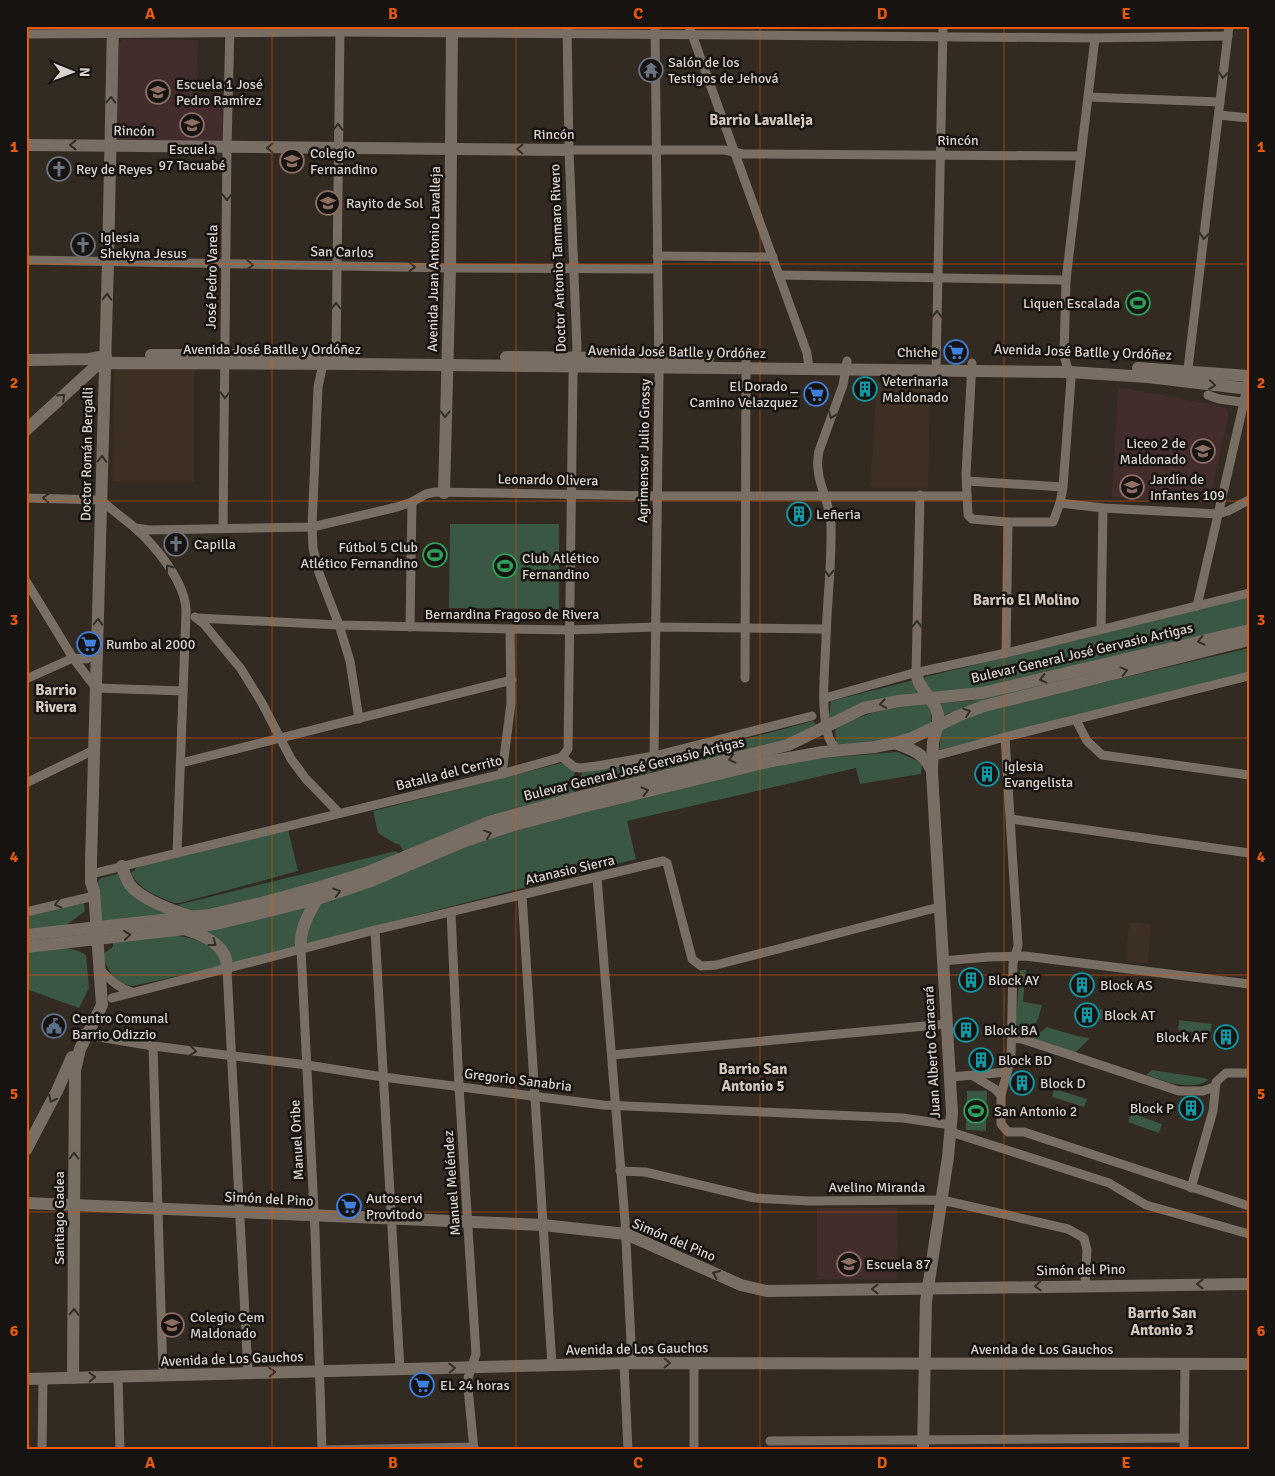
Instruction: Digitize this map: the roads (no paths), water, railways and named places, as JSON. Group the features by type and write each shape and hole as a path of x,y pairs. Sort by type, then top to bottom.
{"street":[{"path":"936,366 943,26"},
{"path":"26,34 113,30 230,29 655,30 943,37 1095,38 1229,31 1187,377"},
{"name":"José Pedro Varela","path":"223,528 230,29"},
{"path":"336,355 340,29"},
{"name":"Doctor Román Bergalli","path":"86,1034 96,1004 97,963 92,904 94,891 91,878 113,30"},
{"name":"Avenida Juan Antonio Lavalleja","path":"444,492 446,361 450,268 452,30"},
{"name":"Doctor Antonio Tammaro Rivero","path":"562,758 568,749 570,494 577,349 569,150 567,30"},
{"name":"Agrimensor Julio Grossy","path":"654,756 658,362 655,30"},
{"path":"691,31 773,257 809,365"},
{"path":"972,367 967,481 968,515 972,519 1008,522 1049,524 1053,522 1056,518 1063,487 1071,380 1064,356 1066,280 1095,38"},
{"path":"1088,97 1220,102"},
{"path":"1219,114 1249,118"},
{"name":"Rincón","path":"26,145 725,150 743,154 1081,156"},
{"path":"657,256 773,257"},
{"name":"San Carlos","path":"26,260 450,268 657,269"},
{"path":"779,275 1066,280"},
{"name":"Avenida José Batlle y Ordóñez","path":"26,360 336,355 446,361"},
{"name":"Avenida José Batlle y Ordóñez","path":"225,358 323,364 446,361 658,362 1068,368 1148,377 1248,376"},
{"path":"82,359 87,366 88,372"},
{"path":"26,430 88,372 105,360"},
{"path":"323,364 318,387 312,527 313,548 319,573 350,660 359,719"},
{"path":"745,678 746,364"},
{"path":"838,750 831,744 826,726 826,629 831,525 829,507 817,472 818,451 839,400 847,365"},
{"path":"1197,606 1246,403 1248,376"},
{"name":"Avenida José Batlle y Ordóñez","path":"1187,377 1248,389"},
{"path":"1208,395 1218,399 1246,403"},
{"path":"967,481 1063,487"},
{"name":"Leonardo Olivera","path":"135,528 150,530 312,527 412,502 426,494 444,492 657,496 967,496"},
{"path":"920,495 916,673 919,683 937,710 938,725 929,758"},
{"path":"26,498 101,500 135,528 174,575 183,593 186,612 177,853"},
{"path":"1060,503 1103,508 1218,514 1249,500"},
{"path":"410,627 412,502"},
{"path":"1101,629 1103,508"},
{"path":"1006,653 1008,522"},
{"path":"26,581 73,658 96,688 183,691"},
{"path":"825,698 916,673 1006,653 1249,593"},
{"path":"186,612 197,618 241,669 265,709 279,738 306,779 339,813"},
{"name":"Bernardina Fragoso de Rivera","path":"197,618 339,625 510,629 568,630 656,627 826,629"},
{"path":"502,774 511,703 510,629"},
{"name":"Bulevar General José Gervasio Artigas","path":"26,935 208,915 320,887 368,872 489,822 572,799 788,745 864,708 879,704 928,698 982,694 1249,630"},
{"name":"Bulevar General José Gervasio Artigas","path":"26,947 185,929 220,923 317,898 371,881 465,841 514,825 772,761 895,743 912,738 984,706 1249,640"},
{"path":"26,679 73,658 87,658 97,653"},
{"path":"895,743 929,758 1249,676"},
{"path":"181,763 512,680"},
{"path":"562,758 570,765 580,768 654,756 812,716"},
{"path":"1076,720 1087,741 1102,755 1249,775"},
{"path":"1005,737 1018,946 1014,963 1010,1064 1001,1095 1000,1120 1003,1127 1008,1132 1024,1132 1249,1206"},
{"path":"26,783 94,750"},
{"name":"Batalla del Cerrito","path":"91,878 122,866 562,758"},
{"name":"Juan Alberto Caracará","path":"923,1445 926,1301 951,1129 951,1077 942,961 932,772 929,758"},
{"path":"1011,819 1249,853"},
{"name":"Atanasio Sierra","path":"112,998 375,930 666,862 692,959 697,965 704,967 939,907"},
{"path":"122,866 128,883 134,890 156,902 193,917"},
{"path":"597,878 626,1234 628,1450"},
{"path":"522,895 552,1365"},
{"path":"301,949 300,935 302,927 317,898"},
{"path":"26,912 92,904"},
{"name":"Manuel Meléndez","path":"451,912 459,1086 476,1354 473,1368 468,1378 474,1448"},
{"path":"185,929 200,934 216,944 226,957 248,1373"},
{"path":"375,930 400,1369"},
{"name":"Manuel Oribe","path":"301,949 324,1450"},
{"path":"942,961 1016,956 1062,959 1249,984"},
{"path":"97,963 121,988 133,992"},
{"path":"612,1055 946,1024"},
{"path":"26,1150 86,1034"},
{"name":"Gregorio Sanabria","path":"86,1034 153,1046 616,1106 903,1118 951,1129 1109,1183 1146,1205 1249,1234"},
{"name":"Santiago Gadea","path":"73,1378 74,1083 77,1058 86,1034"},
{"path":"1012,1038 1027,1041 1180,1091 1203,1091 1214,1087"},
{"path":"153,1046 163,1376"},
{"path":"951,1077 1007,1072"},
{"path":"1191,1188 1214,1111 1214,1087 1216,1082 1226,1073 1249,1073"},
{"path":"973,1076 996,1089 1001,1095"},
{"name":"Avelino Miranda","path":"620,1171 644,1172 755,1198 809,1201 942,1200 1068,1229 1084,1238 1087,1250 1085,1285"},
{"name":"Simón del Pino","path":"26,1203 468,1221 543,1225 626,1234 741,1285 761,1290 1249,1284"},
{"name":"Avenida de Los Gauchos","path":"26,1379 628,1364 1249,1364"},
{"path":"694,1364 694,1450"},
{"path":"1184,1450 1185,1364"},
{"path":"118,1377 120,1450"},
{"path":"42,1450 43,1379"},
{"path":"770,1442 923,1445 1184,1438"},
{"path":"324,1450 474,1448"}],"place":[{"name":"Salón de los Testigos de Jehová","path":"651,70"},
{"name":"Escuela 1 José Pedro Ramírez","path":"158,92"},
{"name":"Escuela 97 Tacuabé","path":"192,125"},
{"name":"Colegio Fernandino","path":"292,161"},
{"name":"Rey de Reyes","path":"59,169"},
{"name":"Rayito de Sol","path":"328,203"},
{"name":"Iglesia Shekyna Jesus","path":"83,245"},
{"name":"Liquen Escalada","path":"1138,303"},
{"name":"Chiche","path":"956,352"},
{"name":"Veterinaria Maldonado","path":"865,389"},
{"name":"El Dorado _ Camino Velazquez","path":"816,394"},
{"name":"Liceo 2 de Maldonado","path":"1203,451"},
{"name":"Jardín de Infantes 109","path":"1132,487"},
{"name":"Leñeria","path":"799,514"},
{"name":"Capilla","path":"176,544"},
{"name":"Fútbol 5 Club Atlético Fernandino","path":"435,555"},
{"name":"Club Atlético Fernandino","path":"505,566"},
{"name":"Rumbo al 2000","path":"89,644"},
{"name":"Iglesia Evangelista","path":"987,774"},
{"name":"Block AY","path":"971,980"},
{"name":"Block AS","path":"1082,985"},
{"name":"Block AT","path":"1087,1015"},
{"name":"Centro Comunal Barrio Odizzio","path":"54,1026"},
{"name":"Block BA","path":"966,1030"},
{"name":"Block AF","path":"1226,1037"},
{"name":"Block BD","path":"981,1060"},
{"name":"Block D","path":"1022,1083"},
{"name":"Block P","path":"1191,1108"},
{"name":"San Antonio 2","path":"976,1111"},
{"name":"Autoservi Provitodo","path":"349,1206"},
{"name":"Escuela 87","path":"849,1264"},
{"name":"Colegio Cem Maldonado","path":"172,1325"},
{"name":"EL 24 horas","path":"422,1385"}],"district":[{"name":"Barrio Lavalleja","path":"761,120"},
{"name":"Barrio El Molino","path":"1026,600"},
{"name":"Barrio Rivera","path":"56,698"},
{"name":"Barrio San Antonio 5","path":"753,1078"},
{"name":"Barrio San Antonio 3","path":"1162,1322"}]}
